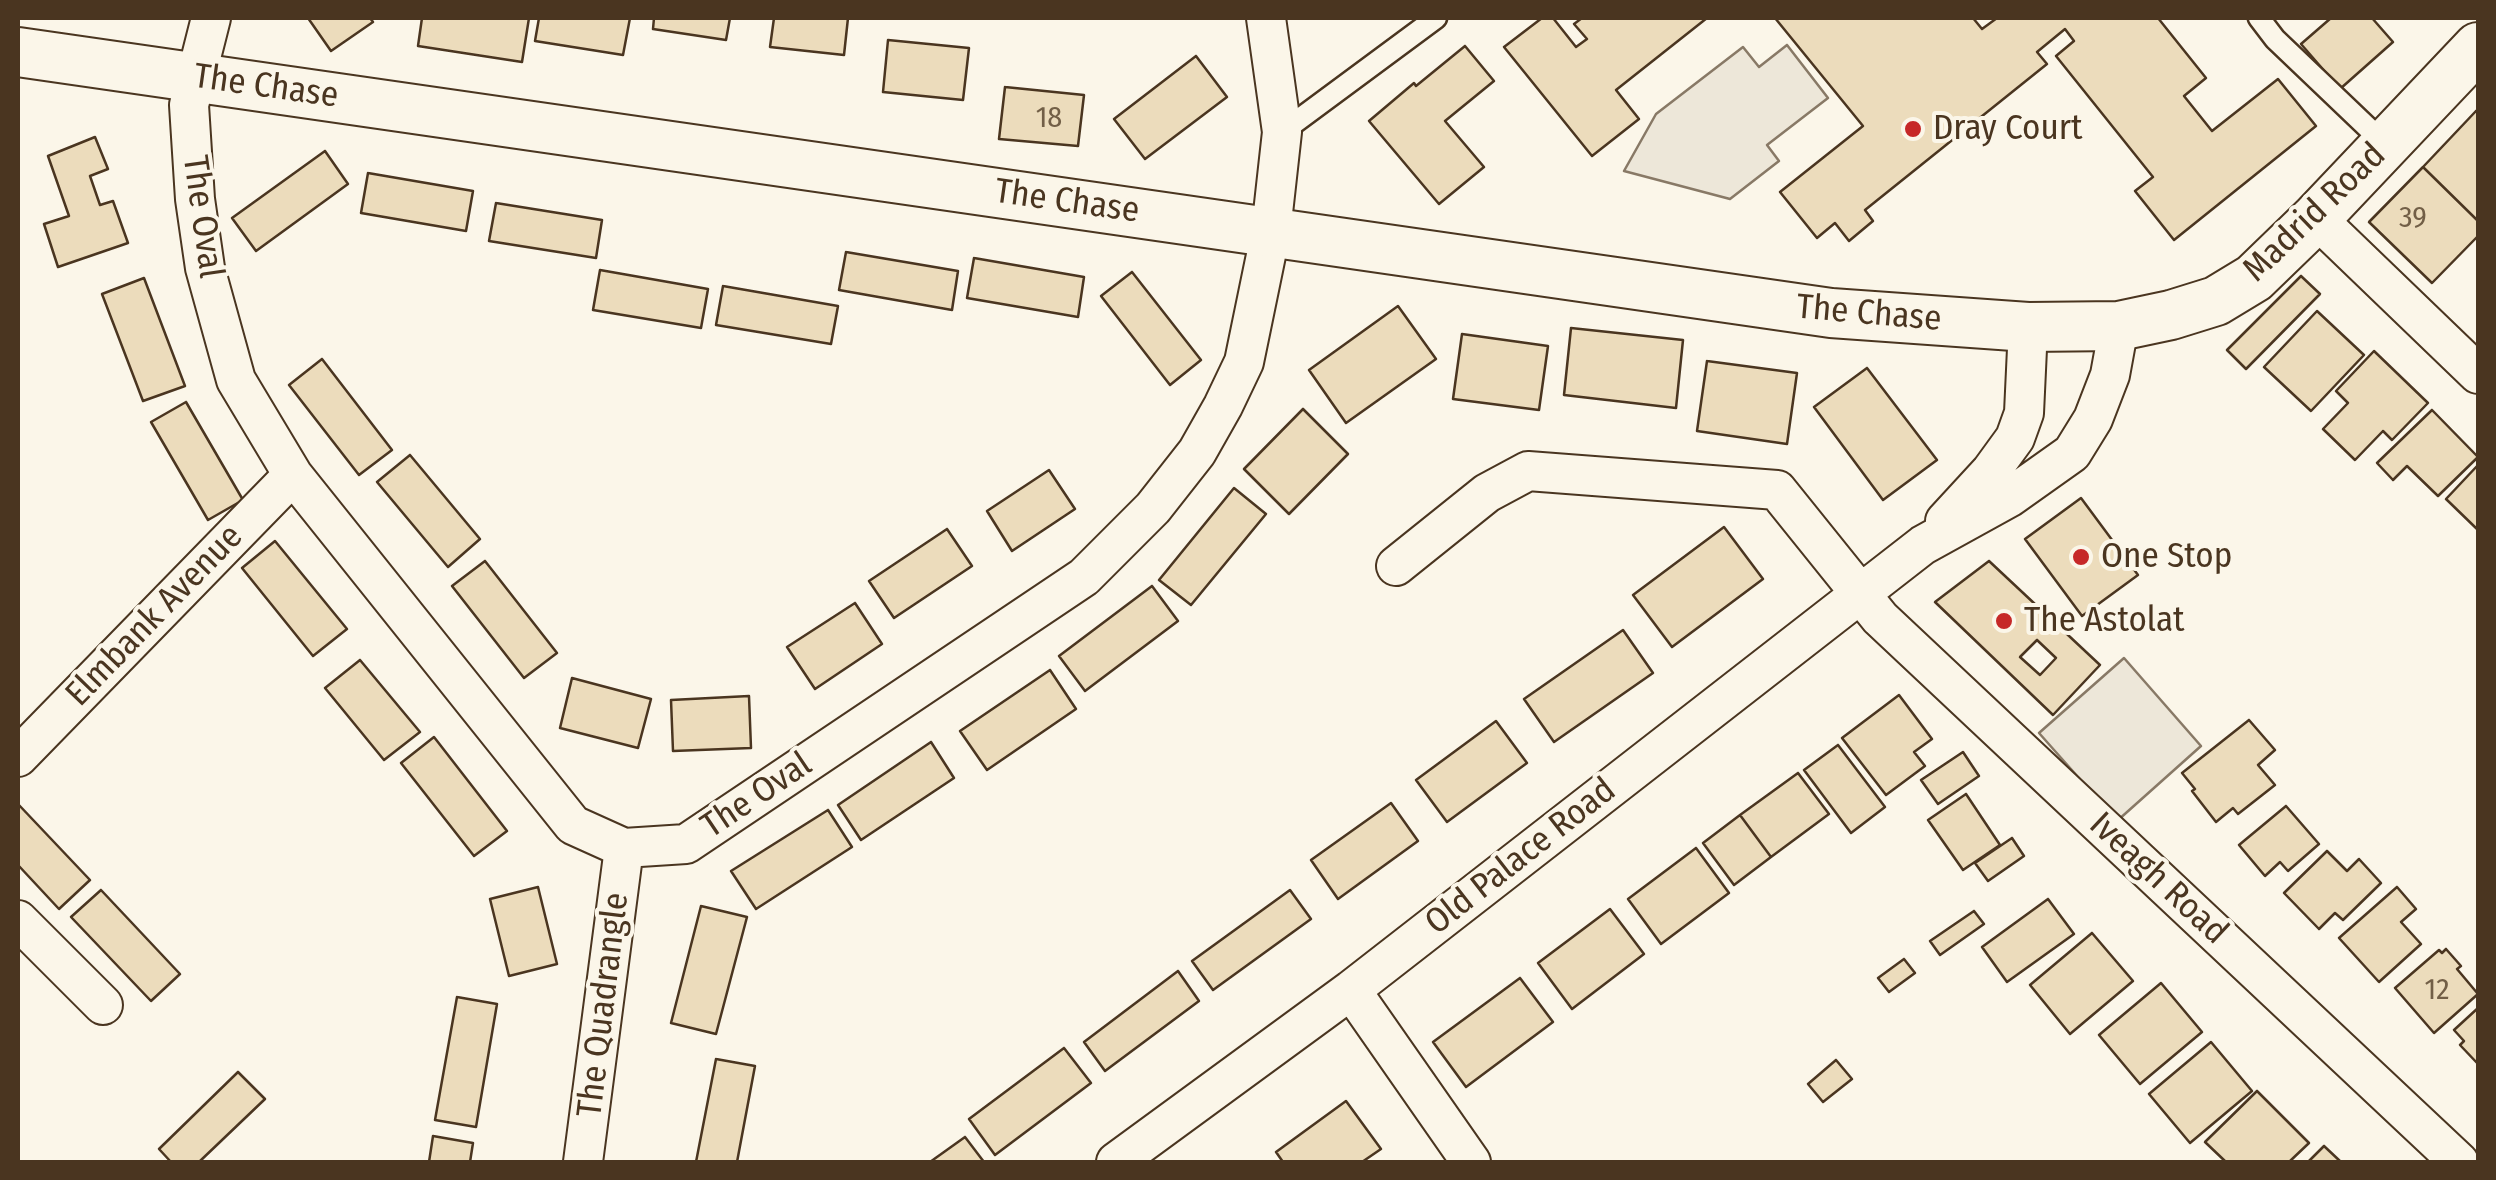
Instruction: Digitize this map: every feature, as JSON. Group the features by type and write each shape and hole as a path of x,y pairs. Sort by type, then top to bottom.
{"street":[{"name":"The Oval","path":"211,18 189,105 195,200 205,268 236,380 293,475 574,826 624,848 686,844 1084,577 1152,508 1197,452 1244,362 1272,231 1282,132 1266,18"},
{"name":"Madrid Road","path":"2119,326 2216,301 2254,278 2478,48"},
{"name":"The Chase","path":"18,52 1831,313 2028,327 2119,326"},
{"path":"2316,218 2478,374"},
{"name":"Old Palace Road","path":"1116,1162 1350,990 1923,545 2010,497 2072,453 2093,419 2110,375 2119,326"},
{"name":"Old Palace Road","path":"1923,545 1991,471 2015,438 2024,413 2028,327"},
{"name":"Iveagh Road","path":"1396,566 1488,493 1528,470 1777,490 1880,618 2459,1162"},
{"name":"Elmbank Avenue","path":"18,757 293,475"},
{"name":"The Quadrangle","path":"583,1162 624,848"},
{"path":"18,920 102,1005"},
{"path":"1350,990 1471,1162"}],"lane":[{"path":"1282,132 1436,18"},
{"path":"2260,18 2275,39 2386,145"}],"shaded area":[{"path":"1787,45 1828,98 1767,145 1779,161 1730,199 1624,171 1656,114 1743,47 1759,67"},
{"path":"2124,658 2201,746 2117,821 2039,733"}],"building":[{"path":"308,18 370,18 373,22 331,51"},
{"path":"422,18 529,18 522,62 418,46"},
{"path":"539,18 630,18 623,55 535,41"},
{"path":"654,18 730,18 726,40 653,29"},
{"path":"774,18 848,18 844,55 770,47"},
{"path":"1542,18 1553,18 1576,47 1587,39 1574,24 1582,18 1707,18 1616,90 1639,119 1592,156 1504,47"},
{"name":"Dray Court","path":"1775,18 1973,18 1982,29 1997,18 2158,18 2206,78 2184,96 2212,131 2278,79 2316,126 2174,240 2135,191 2153,177 2056,56 2074,41 2065,29 2037,52 2047,64 1865,210 1873,221 1849,241 1835,223 1817,238 1780,192 1863,126"},
{"path":"2331,18 2372,18 2393,42 2340,89 2301,44"},
{"path":"888,40 969,48 963,100 883,92"},
{"path":"1465,46 1494,81 1445,121 1484,167 1439,204 1369,121"},
{"path":"1196,56 1227,97 1145,159 1114,119"},
{"path":"1005,87 1084,95 1078,146 999,139"},
{"path":"2478,113 2478,221 2423,167"},
{"path":"95,137 108,169 90,176 100,205 113,201 128,243 58,267 44,224 69,216 48,156"},
{"path":"325,151 348,184 256,251 232,218"},
{"path":"2423,167 2478,221 2478,236 2432,283 2369,222"},
{"path":"368,173 473,191 466,231 361,213"},
{"path":"496,203 602,220 596,258 489,241"},
{"path":"846,252 958,271 952,310 839,290"},
{"path":"974,258 1084,277 1078,317 967,298"},
{"path":"600,270 708,289 701,328 593,310"},
{"path":"1132,272 1201,360 1170,385 1101,296"},
{"path":"2301,276 2320,294 2246,369 2227,350"},
{"path":"144,278 185,386 143,401 102,294"},
{"path":"723,286 838,306 831,344 716,325"},
{"path":"1398,306 1436,359 1346,423 1309,370"},
{"path":"2317,311 2364,355 2311,411 2264,367"},
{"path":"1571,328 1683,340 1676,408 1564,395"},
{"path":"1462,334 1548,346 1539,410 1453,399"},
{"path":"2374,351 2428,403 2392,440 2383,431 2355,460 2323,429 2348,403 2336,391"},
{"path":"322,359 392,450 359,475 289,385"},
{"path":"1707,361 1797,373 1787,444 1697,431"},
{"path":"1867,368 1937,460 1883,500 1814,407"},
{"path":"186,402 243,500 208,520 151,422"},
{"path":"1303,409 1348,454 1289,514 1244,469"},
{"path":"2432,410 2478,457 2438,496 2407,466 2393,480 2377,463"},
{"path":"410,455 480,539 448,567 377,482"},
{"path":"2478,465 2478,530 2446,499"},
{"path":"1049,470 1075,509 1012,551 987,511"},
{"path":"1234,488 1266,514 1191,605 1159,580"},
{"name":"One Stop","path":"2081,498 2138,575 2082,616 2025,539"},
{"path":"1724,527 1763,579 1672,647 1633,595"},
{"path":"947,529 972,566 894,618 869,581"},
{"path":"275,541 347,629 313,656 242,568"},
{"path":"485,561 557,653 524,678 452,586"},
{"name":"The Astolat","path":"1989,561 2100,665 2053,715 1935,602","holes":["2037,640 2056,658 2040,675 2020,657"]},
{"path":"1152,586 1178,621 1085,691 1059,656"},
{"path":"855,603 882,644 815,689 787,647"},
{"path":"1623,630 1653,673 1554,742 1524,699"},
{"path":"360,660 420,732 384,760 325,688"},
{"path":"1050,670 1076,709 987,770 960,731"},
{"path":"572,678 651,699 638,748 560,728"},
{"path":"1899,695 1932,739 1914,752 1925,766 1886,795 1842,738"},
{"path":"749,696 751,748 673,751 671,700"},
{"path":"2249,720 2275,750 2258,765 2275,785 2238,814 2233,808 2216,822 2182,773"},
{"path":"1496,721 1527,763 1447,822 1416,780"},
{"path":"434,737 507,831 474,856 401,763"},
{"path":"931,742 954,778 861,840 838,805"},
{"path":"1838,745 1885,807 1851,833 1804,770"},
{"path":"1963,752 1979,776 1938,804 1921,780"},
{"path":"1798,773 1829,814 1771,857 1740,815"},
{"path":"1966,794 2000,845 1963,870 1928,820"},
{"path":"1391,803 1418,841 1338,899 1311,860"},
{"path":"18,804 90,880 59,909 18,865"},
{"path":"2286,806 2319,844 2288,871 2280,862 2265,876 2239,845"},
{"path":"828,810 852,847 756,909 731,871"},
{"path":"1740,815 1771,857 1734,885 1703,843"},
{"path":"2012,838 2024,856 1988,881 1975,863"},
{"path":"1696,848 1729,893 1661,944 1628,899"},
{"path":"2327,851 2347,871 2359,859 2381,883 2343,920 2335,913 2319,929 2284,893"},
{"path":"538,887 557,964 509,976 490,899"},
{"path":"2397,887 2416,909 2401,922 2421,944 2379,982 2339,938"},
{"path":"101,890 180,974 151,1001 71,917"},
{"path":"1290,890 1311,919 1213,990 1192,961"},
{"path":"2048,899 2074,934 2007,982 1982,947"},
{"path":"701,906 747,917 716,1034 671,1023"},
{"path":"1610,909 1644,954 1572,1009 1538,963"},
{"path":"1974,911 1984,924 1940,955 1930,941"},
{"path":"2092,933 2133,981 2070,1034 2030,985"},
{"path":"2446,949 2478,994 2434,1033 2395,988 2439,950 2442,953"},
{"path":"1904,959 1915,973 1889,992 1878,978"},
{"path":"1178,971 1199,1001 1105,1071 1084,1042"},
{"path":"1520,978 1553,1022 1466,1087 1433,1042"},
{"path":"2161,983 2202,1032 2140,1084 2099,1035"},
{"path":"457,997 497,1004 476,1127 435,1120"},
{"path":"2478,1008 2478,1064 2460,1045 2464,1041 2454,1030"},
{"path":"2211,1042 2252,1091 2190,1143 2149,1094"},
{"path":"1064,1048 1091,1083 995,1155 969,1119"},
{"path":"716,1059 755,1066 737,1162 696,1162"},
{"path":"1836,1060 1852,1079 1823,1102 1808,1084"},
{"path":"238,1072 265,1099 199,1162 171,1162 159,1149"},
{"path":"2257,1091 2309,1143 2289,1162 2226,1162 2205,1142"},
{"path":"1346,1101 1381,1149 1362,1162 1283,1162 1276,1152"},
{"path":"433,1136 473,1143 470,1162 429,1162"},
{"path":"965,1137 984,1162 930,1162"},
{"path":"2324,1146 2341,1162 2308,1162"}],"place":[{"name":"Dray Court","path":"1913,129"},
{"name":"One Stop","path":"2081,557"},
{"name":"The Astolat","path":"2004,621"}]}
